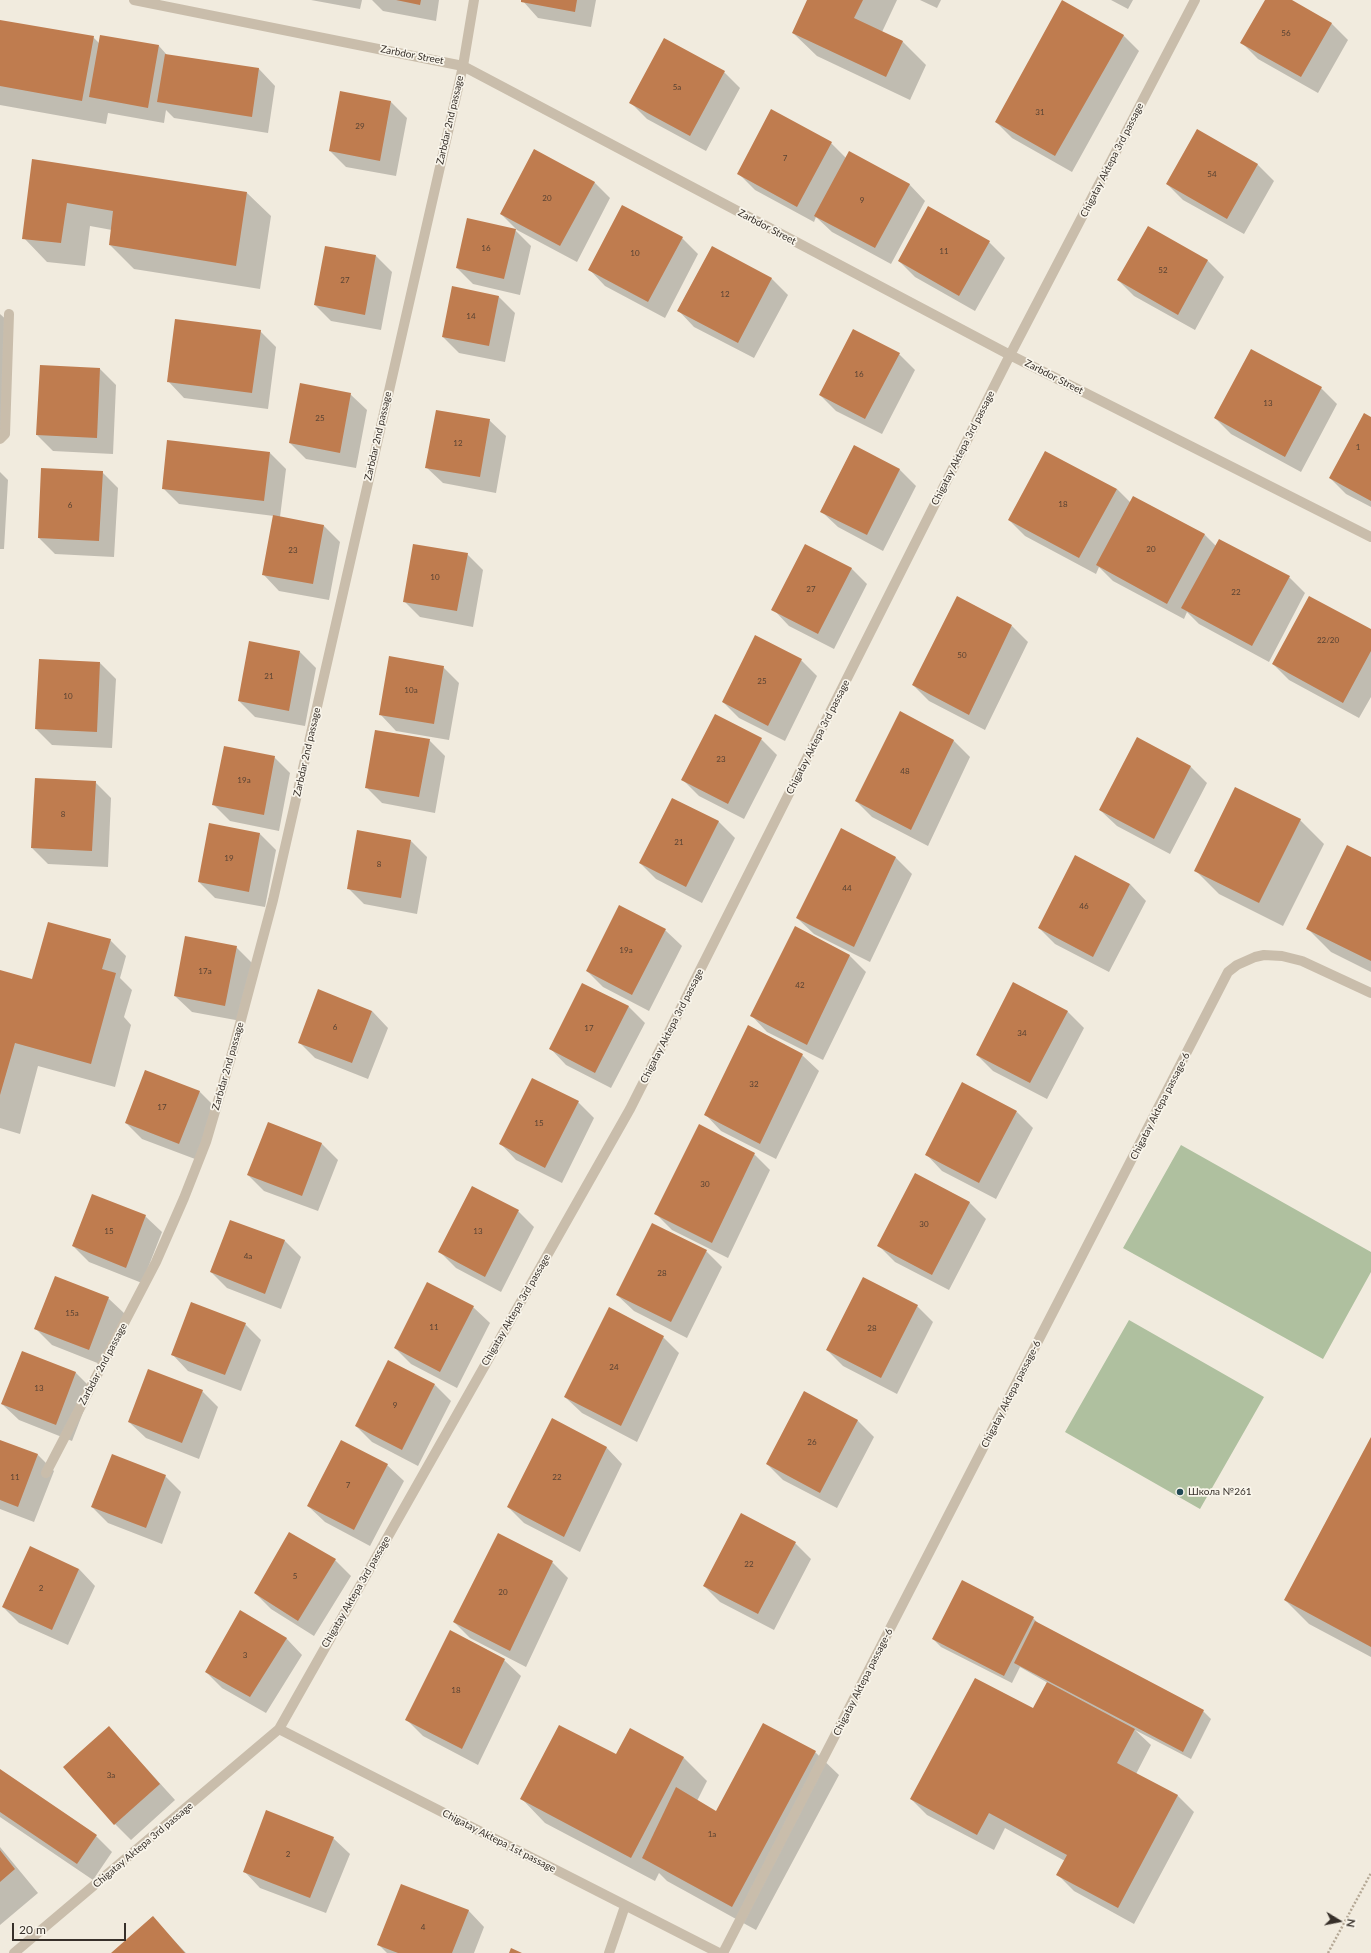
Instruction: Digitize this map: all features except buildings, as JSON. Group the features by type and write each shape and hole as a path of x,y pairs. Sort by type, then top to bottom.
{"street":[{"name":"Zarbdor Street","path":"134,0 463,66 1010,355 1371,537"},
{"name":"Zarbdar 2nd passage","path":"46,1473 156,1262 184,1198 206,1142 273,900 463,66 474,0"},
{"name":"Chigatay Aktepa 3rd passage","path":"14,1953 279,1729 630,1109 1010,355 1195,0"},
{"path":"0,439 5,434 9,314"},
{"name":"Chigatay Aktepa passage-6","path":"723,1953 1228,972 1237,965 1255,957 1264,955 1282,956 1302,962 1371,993"},
{"name":"Chigatay Aktepa 1st passage","path":"279,1729 719,1953"},
{"path":"609,1953 625,1906"}],"path":[{"path":"1328,1953 1371,1874"}],"green space":[{"path":"1181,1145 1371,1252 1371,1272 1323,1359 1123,1248"},
{"path":"1129,1320 1264,1397 1200,1509 1065,1432"}],"place":[{"name":"Школа №261","path":"1180,1492"}]}
